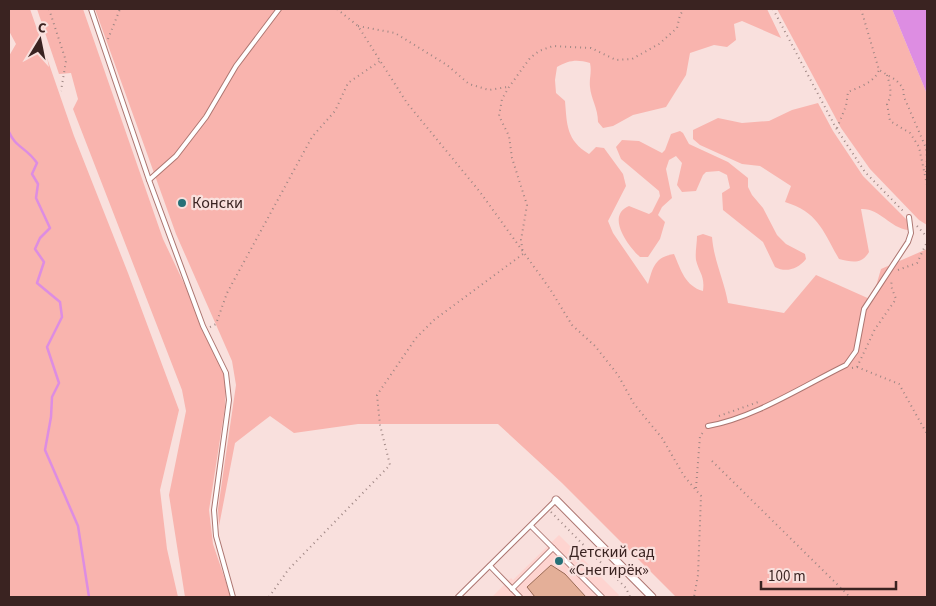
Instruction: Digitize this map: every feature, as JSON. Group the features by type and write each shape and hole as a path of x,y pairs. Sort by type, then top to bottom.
{"street":[{"path":"556,500 647,595"}],"lane":[{"path":"91,9 149,180 203,326 226,373 229,400 214,510 216,536 234,597"},
{"path":"149,180 176,156 206,118 236,66 279,9"},
{"path":"708,426 727,423 752,412 846,365 856,351 864,309 908,242 911,233 909,217"},
{"path":"458,597 556,500"},
{"path":"531,526 602,597"},
{"path":"512,589 553,548"},
{"path":"490,566 520,597"}],"path":[{"path":"49,9 66,61 61,91"},
{"path":"103,40 107,40 120,9"},
{"path":"337,9 358,26 421,122 455,159 550,289 572,325 595,346 618,375 634,404 662,438 684,476 701,496 698,575 694,597"},
{"path":"523,254 521,240 527,205 512,158 510,136 499,116 502,99 509,87 530,58 539,51 553,46 591,48 616,60 632,59 659,44 677,28 684,9"},
{"path":"773,9 836,128 865,172 927,237"},
{"path":"836,128 846,106 848,92 866,85 877,75 879,70 861,9"},
{"path":"358,26 395,33 447,65 469,84 489,90 509,87"},
{"path":"203,326 213,327 216,324 227,293 312,137 335,111 348,83 380,61"},
{"path":"879,70 896,80 903,88 904,97 926,148 927,185"},
{"path":"887,75 891,86 891,98 887,104 890,121 910,133 919,147 926,174"},
{"path":"269,597 288,570 390,464 380,425 377,395 416,338 434,320 523,254"},
{"path":"858,367 899,384 927,434"},
{"path":"712,461 850,597"},
{"path":"548,509 626,588 630,597"}],"shaded area":[{"path":"9,9 30,9 74,136 179,410 160,490 167,549 178,597 9,597 9,56 16,44 9,31"},
{"path":"37,9 83,9 163,239 215,349 226,381 225,407 209,510 213,544 231,597 185,597 169,495 186,411 182,390 73,109 78,99 71,73 59,74"},
{"path":"95,9 767,9 781,38 742,21 734,24 736,40 727,47 714,45 690,53 686,75 666,107 633,115 613,126 603,128 598,122 591,91 590,63 581,61 565,63 557,67 556,93 565,101 569,131 576,143 589,154 596,147 604,148 623,174 626,186 608,221 613,233 648,284 651,273 659,260 674,254 688,281 697,289 703,291 703,281 697,264 696,254 697,236 703,234 712,237 728,303 784,313 816,275 872,300 881,269 927,249 927,597 676,597 562,483 498,424 358,424 294,433 270,416 235,443 219,526 218,509 236,385 232,361 176,234"},
{"path":"777,9 892,9 927,94 927,225 919,220 870,169 841,128"},
{"path":"892,9 927,9 927,94"},
{"path":"818,103 833,131 863,176 911,224 908,230 896,226 874,212 861,209 869,252 863,259 856,262 839,259 824,231 812,217 796,206 785,202 791,186 760,166 742,164 700,145 693,139 693,130 718,118 742,123 769,121 792,110"},
{"path":"680,131 689,144 728,162 748,178 748,187 752,195 763,208 777,235 786,244 805,254 806,259 803,262 796,268 788,270 775,267 763,242 723,210 722,193 730,188 727,175 719,171 706,172 696,191 682,192 677,185 682,163 676,156 669,160 666,169 672,198 662,207 658,215 665,222 660,239 648,257 640,257 635,252 621,232 619,217 622,211 629,206 649,214 652,212 660,196 659,191 621,159 616,147 622,140 639,141 662,153 671,134"},
{"name":"Детский сад «Снегирёк»","path":"559,535 619,595 617,597 492,597 511,578 513,580"}],"building":[{"path":"551,565 565,574 586,597 535,597 527,587"}],"waterway":[{"path":"9,132 14,141 37,163 32,174 38,184 36,198 50,228 40,238 35,249 44,262 37,283 60,302 62,317 47,347 59,383 52,397 51,417 45,450 78,526 89,597"}],"place":[{"name":"Конски","path":"182,203"},
{"name":"Детский сад «Снегирёк»","path":"559,561"}]}
